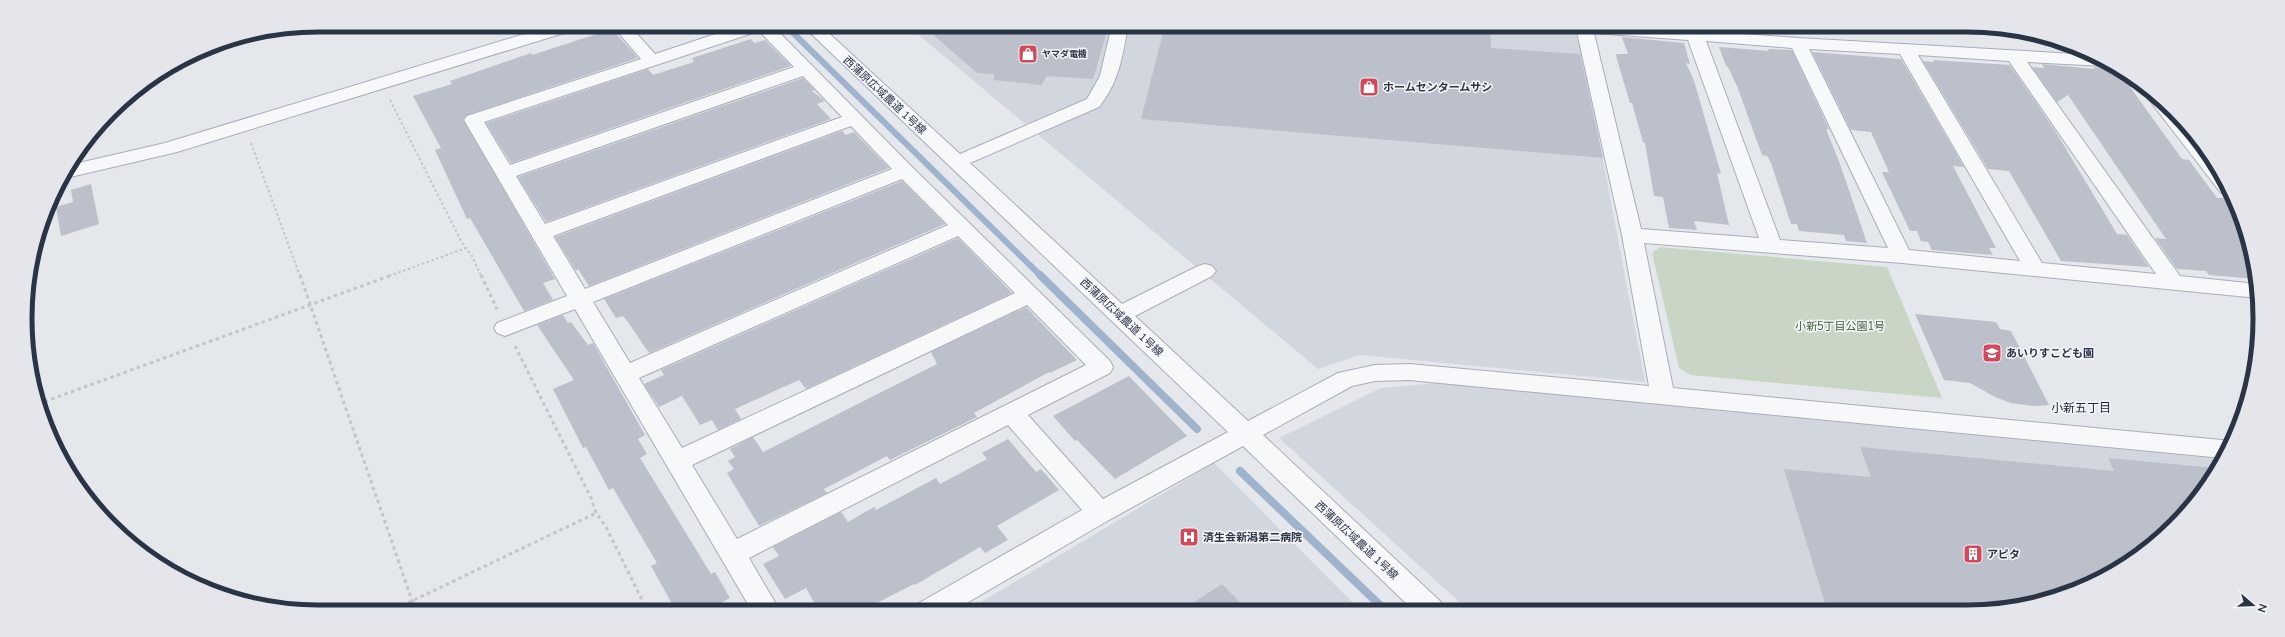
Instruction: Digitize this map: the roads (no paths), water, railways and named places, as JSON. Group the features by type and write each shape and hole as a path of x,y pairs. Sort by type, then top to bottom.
{"street":[{"path":"73,170 170,148 548,32"},
{"path":"626,32 652,61"},
{"path":"739,32 473,120 626,374 762,605"},
{"path":"732,554 1012,414 1102,367 960,227 770,32"},
{"name":"西蒲原広域農道 1号線","path":"818,32 1120,314 1426,605"},
{"path":"957,162 1093,103 1104,91 1110,76 1119,32"},
{"path":"1585,32 1632,235 1663,396"},
{"path":"1653,32 1798,43 2089,60"},
{"path":"1695,35 1772,247"},
{"path":"1798,43 1902,256"},
{"path":"1906,49 2036,270"},
{"path":"2014,55 2173,282"},
{"path":"505,173 806,69"},
{"path":"541,232 854,119"},
{"path":"2185,134 2206,161"},
{"path":"505,328 905,171"},
{"path":"626,374 960,227"},
{"path":"1632,235 1902,256 2251,289"},
{"path":"1120,314 1205,271"},
{"path":"677,461 1029,295"},
{"path":"939,605 1100,513 1246,435 1346,379 1375,373 1409,372 2221,448"},
{"path":"1012,414 1100,513"}],"waterway":[{"path":"792,32 1041,276"},
{"path":"1040,275 1197,429"},
{"path":"1240,471 1380,605"}],"place":[{"name":"ヤマダ電機","path":"1028,54"},
{"name":"ホームセンタームサシ","path":"1369,87"},
{"name":"あいりすこども園","path":"1992,353"},
{"name":"済生会新潟第二病院","path":"1189,537"},
{"name":"アピタ","path":"1973,554"}],"district":[{"name":"小新五丁目","path":"2081,408"}],"park label":[{"name":"小新5丁目公園1号","path":"1840,326"}]}
